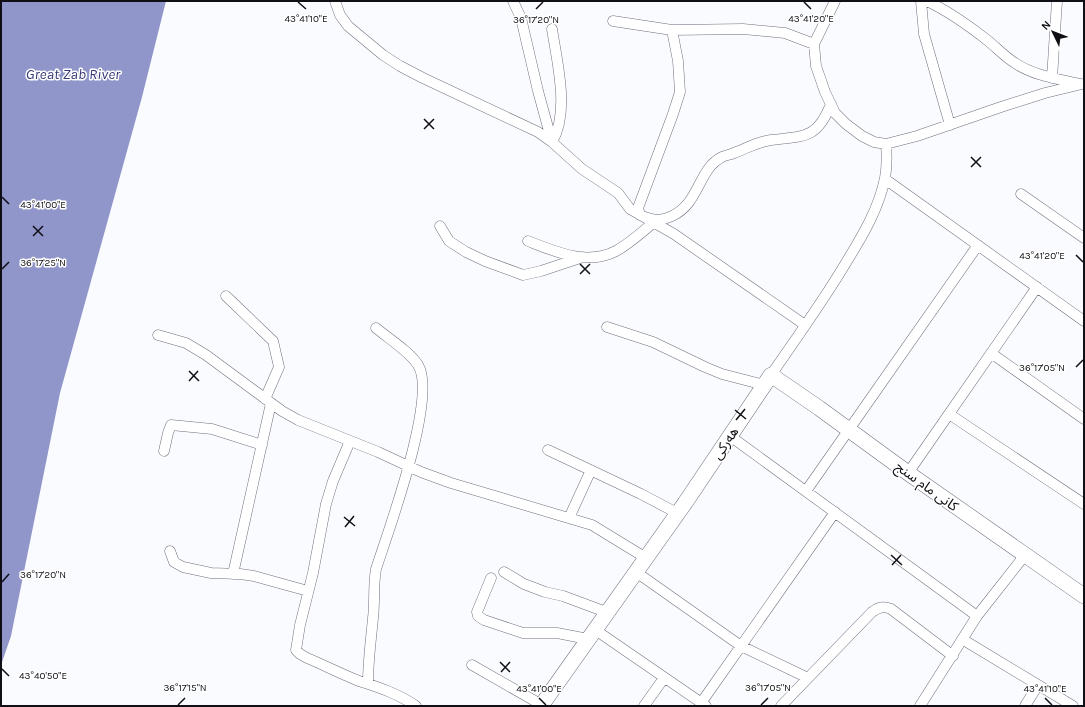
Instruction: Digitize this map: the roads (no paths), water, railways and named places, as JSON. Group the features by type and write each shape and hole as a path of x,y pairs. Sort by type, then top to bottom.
{"street":[{"path":"335,1 340,15 348,26 383,55 423,78 538,132 552,142 582,169 618,193 630,209 674,234 805,324"},
{"path":"513,1 521,18 552,142"},
{"path":"835,1 814,44 816,66 835,113 846,124 862,136 874,142 886,144 917,136 1009,105 1083,84"},
{"path":"921,1 924,34 950,125"},
{"path":"927,1 942,8 962,21 1016,64 1052,78 1083,84"},
{"path":"1052,78 1057,1"},
{"path":"613,21 672,30 743,28 771,31 785,33 814,44"},
{"path":"552,29 559,77 560,117 556,134 552,142"},
{"path":"640,215 638,208 680,92 678,61 672,30"},
{"path":"640,215 652,220 664,219 674,215 688,205 698,189 705,173 715,161 751,145 771,140 807,136 816,129 825,118 831,104"},
{"name":"هەرکی","path":"541,706 606,612 646,558 830,289 860,240 877,204 887,168 886,144"},
{"path":"885,179 1084,321"},
{"path":"1020,194 1084,238"},
{"path":"528,241 559,254 582,257 601,257 617,251 653,223"},
{"path":"440,226 449,241 466,252 485,261 523,275 542,271 582,257"},
{"path":"806,491 978,246"},
{"path":"908,473 1037,287"},
{"path":"226,296 273,341 279,367 268,401 262,445 232,574"},
{"path":"607,327 653,342 704,368 722,374 768,380"},
{"path":"368,683 368,661 373,618 374,581 376,569 409,466 422,407 421,373 418,365 376,328"},
{"path":"158,335 186,343 206,355 268,401 298,420 452,483 592,525 646,558"},
{"path":"991,354 1084,419"},
{"name":"کانی مام سنج","path":"768,380 850,429 908,473 1084,596"},
{"path":"949,414 1084,504"},
{"path":"164,451 171,425 212,429 262,445"},
{"path":"730,436 977,616"},
{"path":"350,440 333,481 326,504 296,650 306,658 368,683 416,706"},
{"path":"548,450 641,494 677,513"},
{"path":"569,518 591,470"},
{"path":"491,578 477,612 478,616 484,620 523,633 591,634 704,704 741,646 835,512"},
{"path":"170,551 174,562 183,567 211,573 254,576 308,591"},
{"path":"920,706 977,616 1025,555"},
{"path":"504,572 524,584 606,612"},
{"path":"636,572 741,646 808,678"},
{"path":"781,706 878,607 885,606 891,609 952,656"},
{"path":"962,639 1073,706"},
{"path":"472,665 541,706"},
{"path":"644,706 664,678"},
{"path":"1025,706 1038,685"}],"water":[{"name":"Great Zab River","path":"1,1 166,1 142,97 60,393 11,636 1,665"}]}
